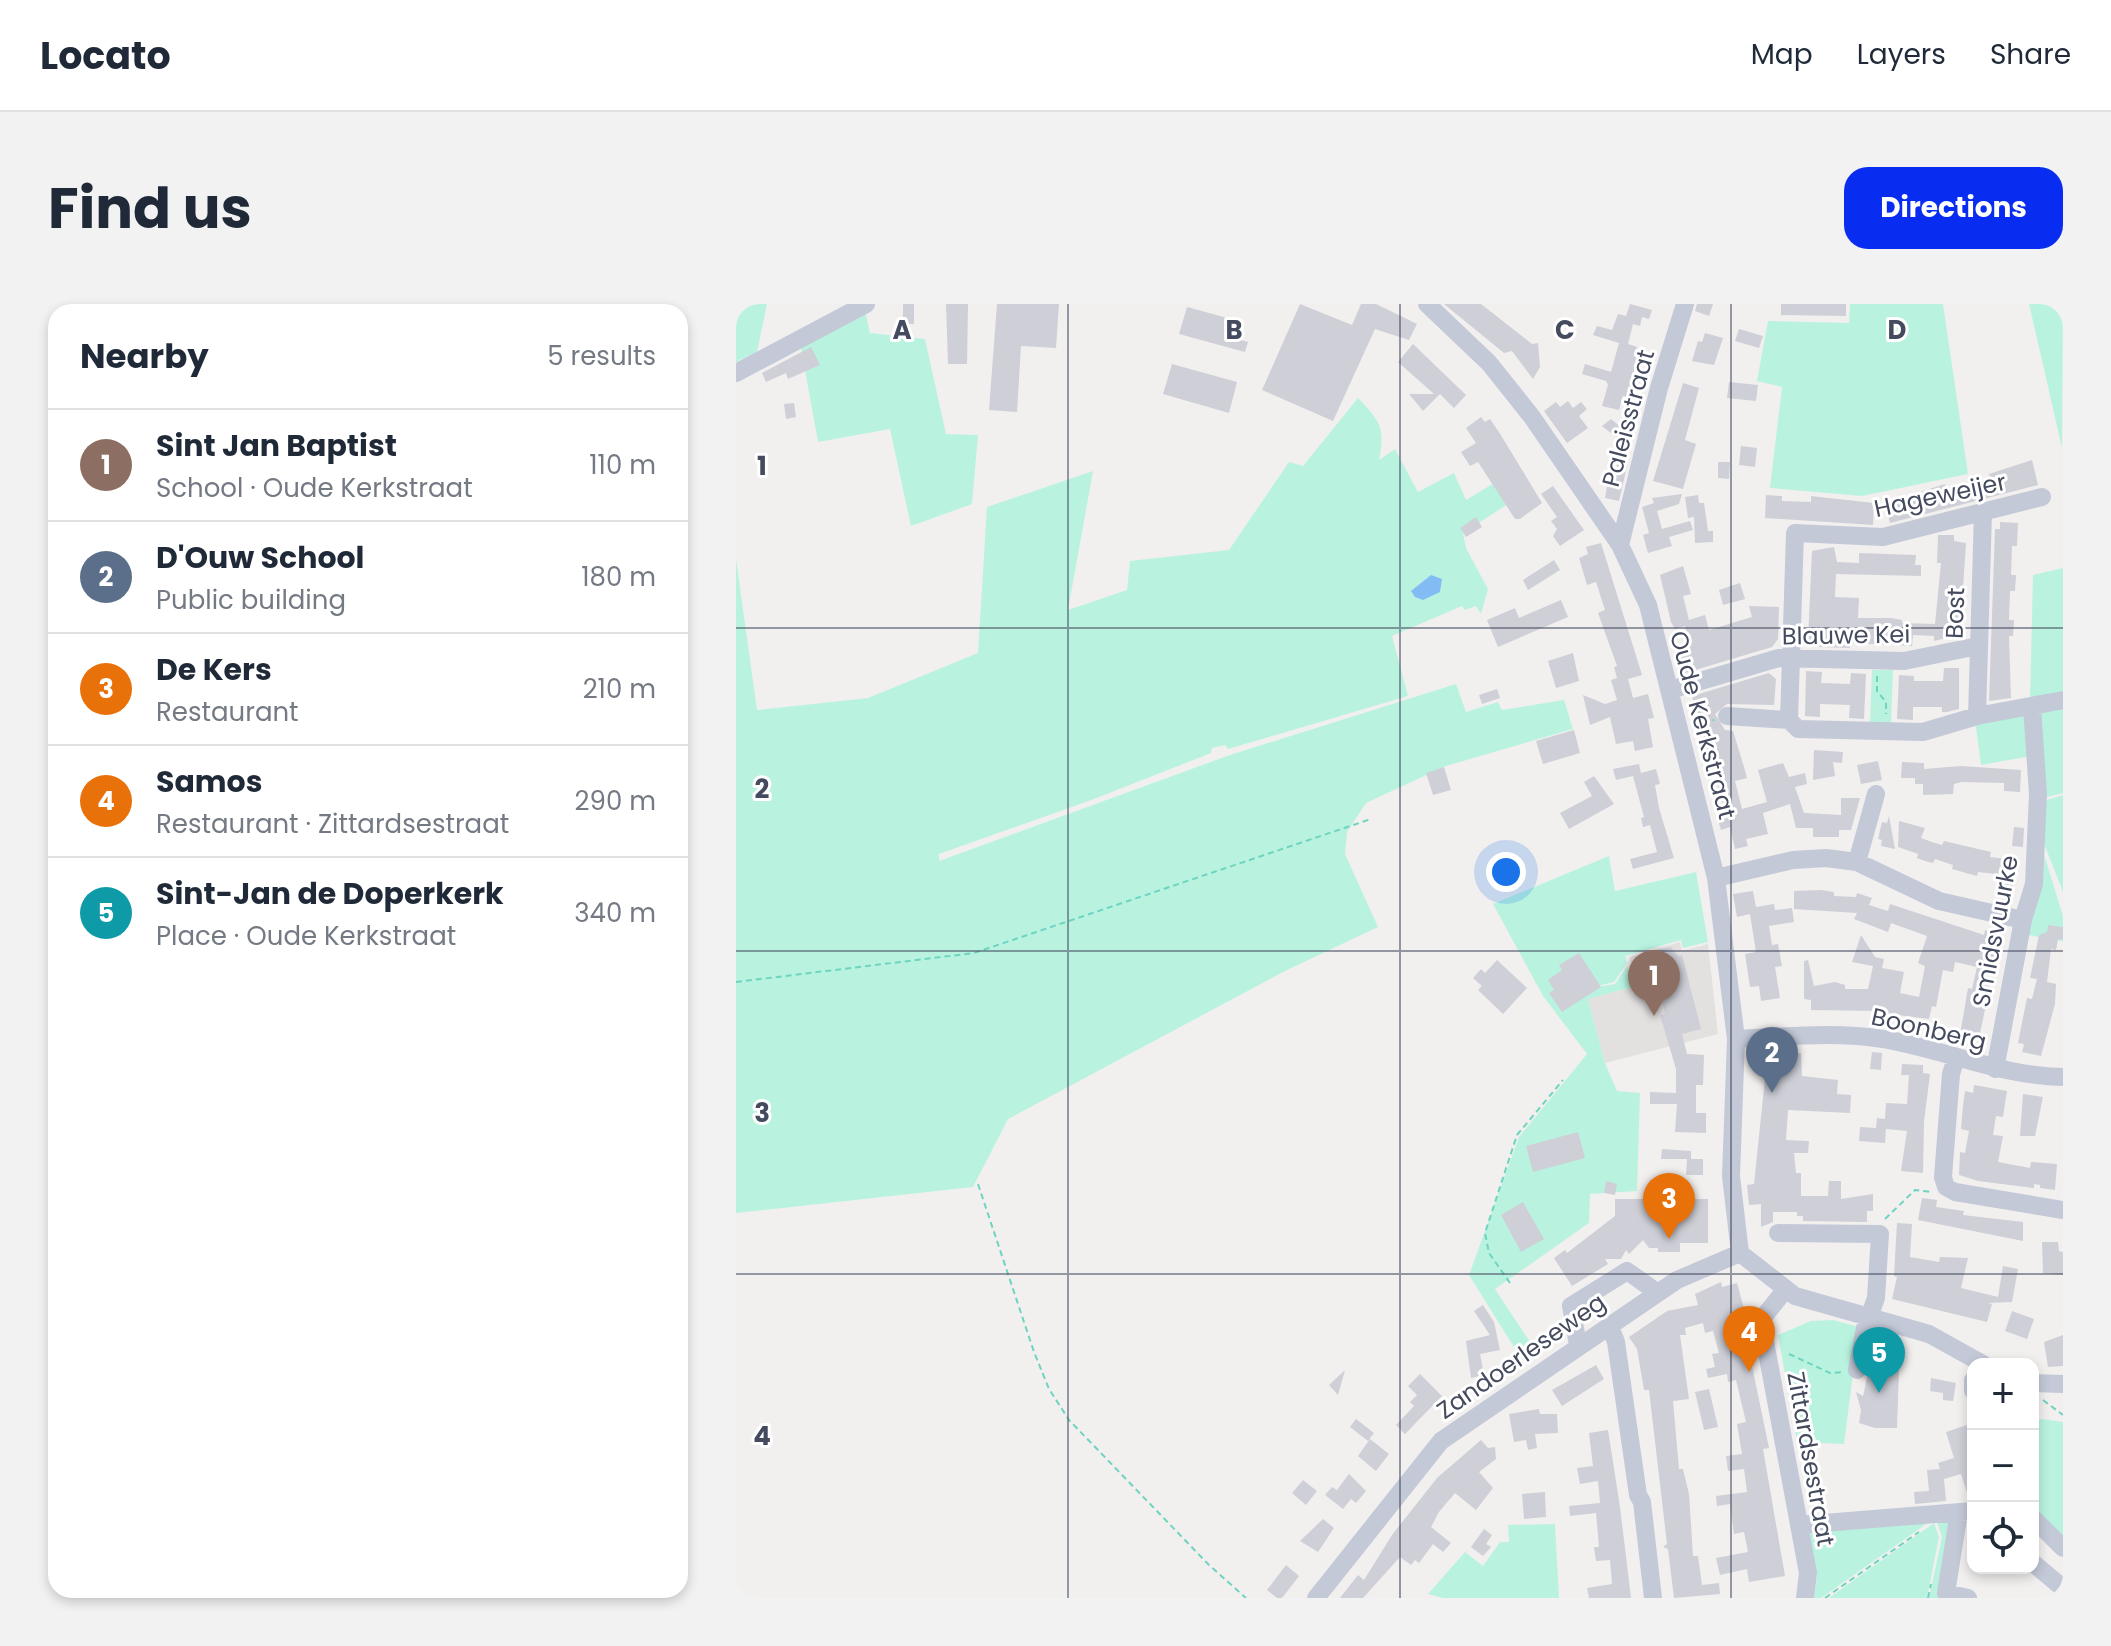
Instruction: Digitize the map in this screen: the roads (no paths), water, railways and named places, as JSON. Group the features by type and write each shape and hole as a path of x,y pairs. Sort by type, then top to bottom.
{"street":[{"path":"736,373 866,304"},
{"name":"Oude Kerkstraat","path":"1427,304 1489,363 1532,417 1620,545 1640,583 1680,728 1716,878 1736,1039 1731,1176 1740,1253"},
{"name":"Paleisstraat","path":"1620,545 1659,388 1685,304"},
{"name":"Hageweijer","path":"1789,720 1795,533 1883,537 2042,497"},
{"name":"Bost","path":"1977,716 1983,512"},
{"name":"Blauwe Kei","path":"1670,690 1790,658 1904,661 1978,646"},
{"path":"1727,716 1789,720 1798,729 1923,732 1977,716 2063,700"},
{"name":"Smidsvuurke","path":"1995,1069 2023,920 2034,884 2038,794 2032,707"},
{"path":"1857,862 1876,794"},
{"path":"1716,878 1793,860 1826,858 1857,862 1939,901 2023,920"},
{"name":"Boonberg","path":"1736,1039 1837,1035 1882,1039 1995,1069 2063,1077"},
{"path":"1956,1058 1950,1088 1943,1177 1946,1187 1955,1192 2063,1210"},
{"path":"1778,1233 1880,1234 1876,1298 1868,1317 1857,1370"},
{"path":"1740,1253 1785,1290 1809,1302 1929,1334 1972,1358"},
{"name":"Zandoerleseweg","path":"1316,1598 1441,1441 1658,1293 1740,1253"},
{"path":"1578,1345 1571,1306 1627,1271 1658,1293"},
{"name":"Zittardsestraat","path":"1785,1290 1761,1320 1808,1573 1805,1598"},
{"path":"1609,1324 1616,1342 1636,1459 1653,1598"},
{"path":"2039,1387 2063,1384"},
{"path":"1799,1525 1966,1512 1945,1596 1968,1598"},
{"path":"2039,1524 2063,1548"},
{"path":"2039,1568 2063,1588"}],"water":[{"path":"1431,575 1442,579 1440,592 1423,600 1415,597 1411,591"}],"place":[{"name":"Sint Jan Baptist","path":"1654,1016"},
{"name":"D'Ouw School","path":"1772,1093"},
{"name":"De Kers","path":"1669,1239"},
{"name":"Samos","path":"1749,1372"},
{"name":"Sint-Jan de Doperkerk","path":"1879,1393"}]}
